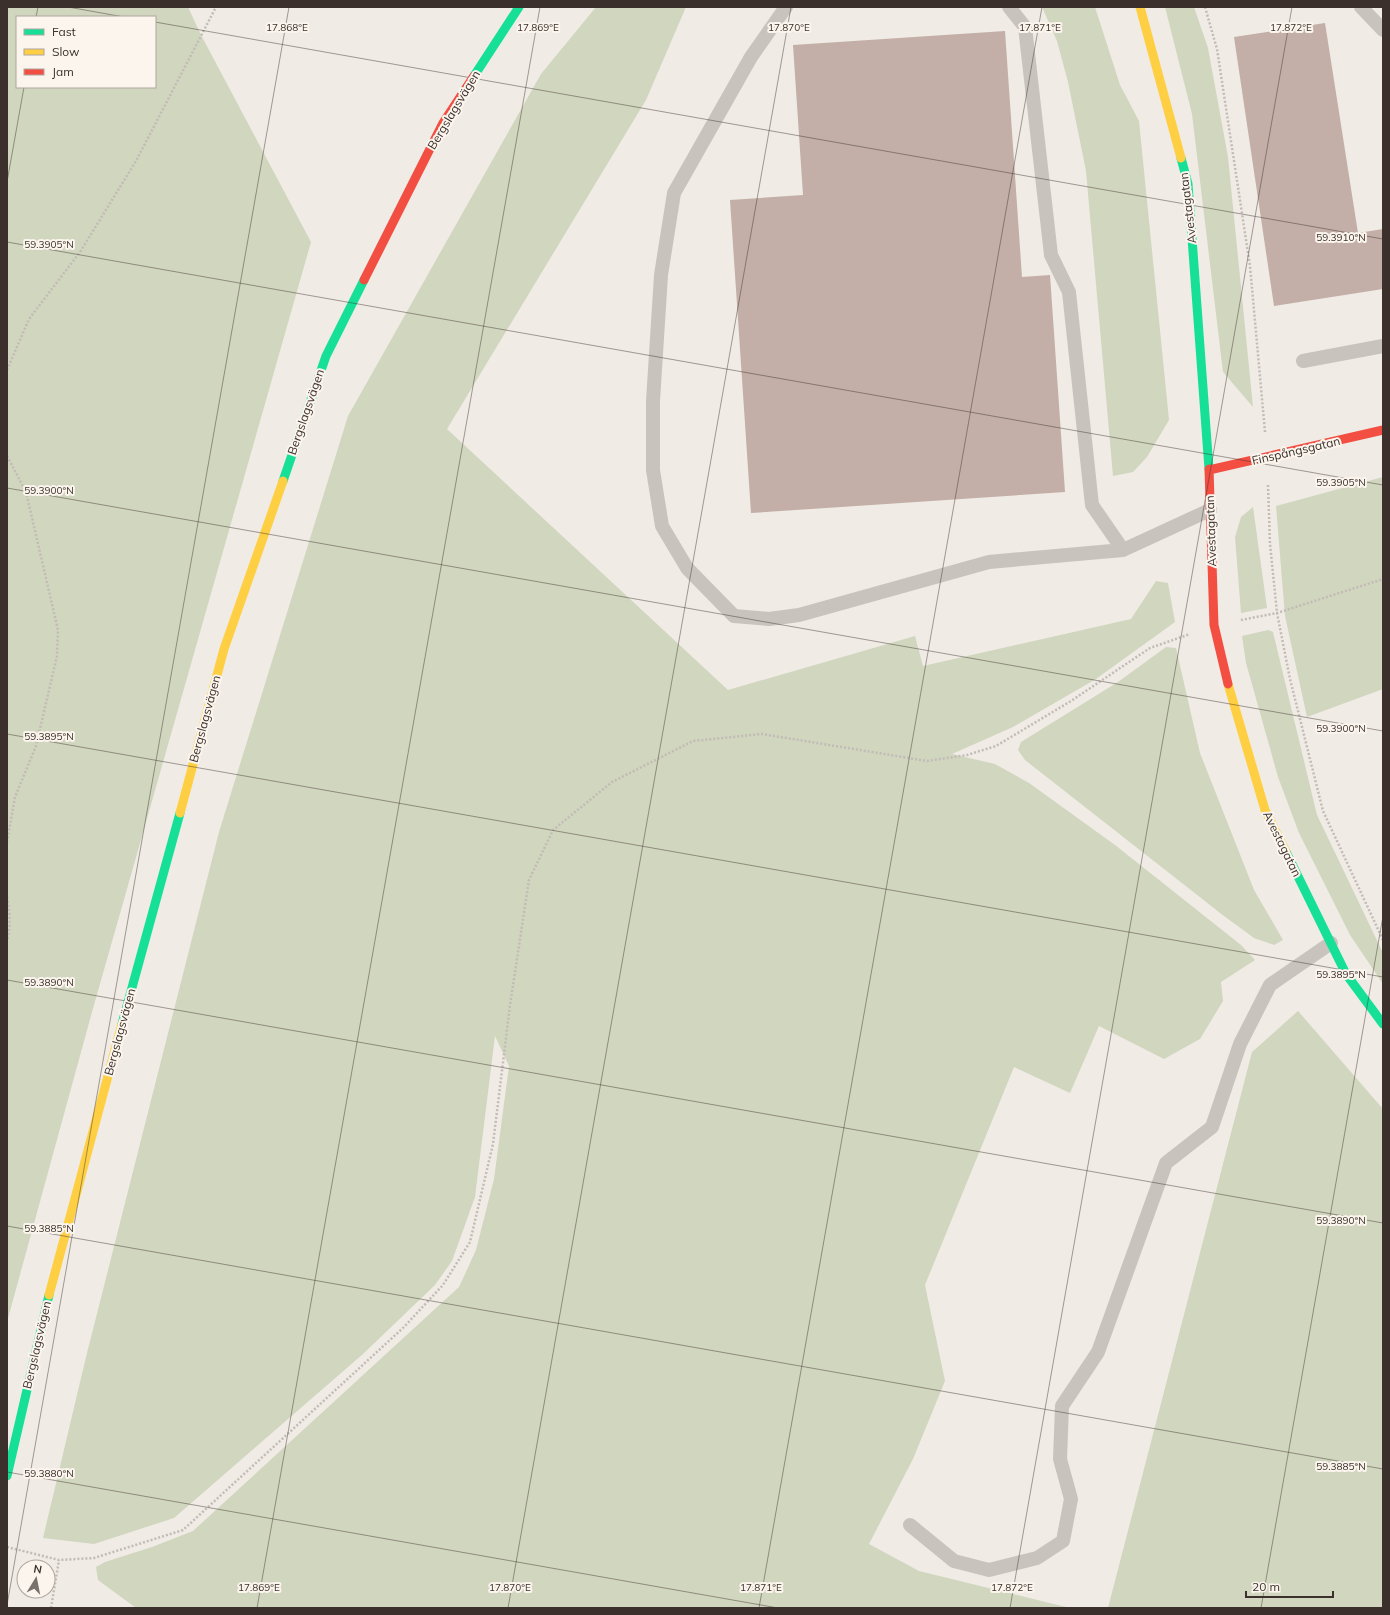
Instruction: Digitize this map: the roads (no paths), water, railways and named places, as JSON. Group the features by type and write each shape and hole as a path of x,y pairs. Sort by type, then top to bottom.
{"main road":[{"name":"Bergslagsvägen","path":"7,1476 44,1312 224,650 326,356 443,123 519,7"},
{"name":"Avestagatan","path":"1140,7 1188,184 1209,470 1214,625 1221,661 1265,810 1346,974 1383,1024"},
{"name":"Finspångsgatan","path":"1209,470 1383,430"}],"lane":[{"path":"786,7 751,57 674,193 661,282 653,401 653,470 662,526 687,568 734,616 769,619 799,615 989,562 1123,550 1210,510"},
{"path":"1009,7 1025,27 1051,255 1070,292 1092,505 1123,550"},
{"path":"1361,7 1383,30"},
{"path":"1303,361 1383,348"},
{"path":"910,1525 954,1561 989,1570 1037,1558 1063,1541 1071,1499 1060,1459 1062,1406 1098,1352 1166,1163 1212,1127 1240,1044 1270,985 1331,943"}]}
